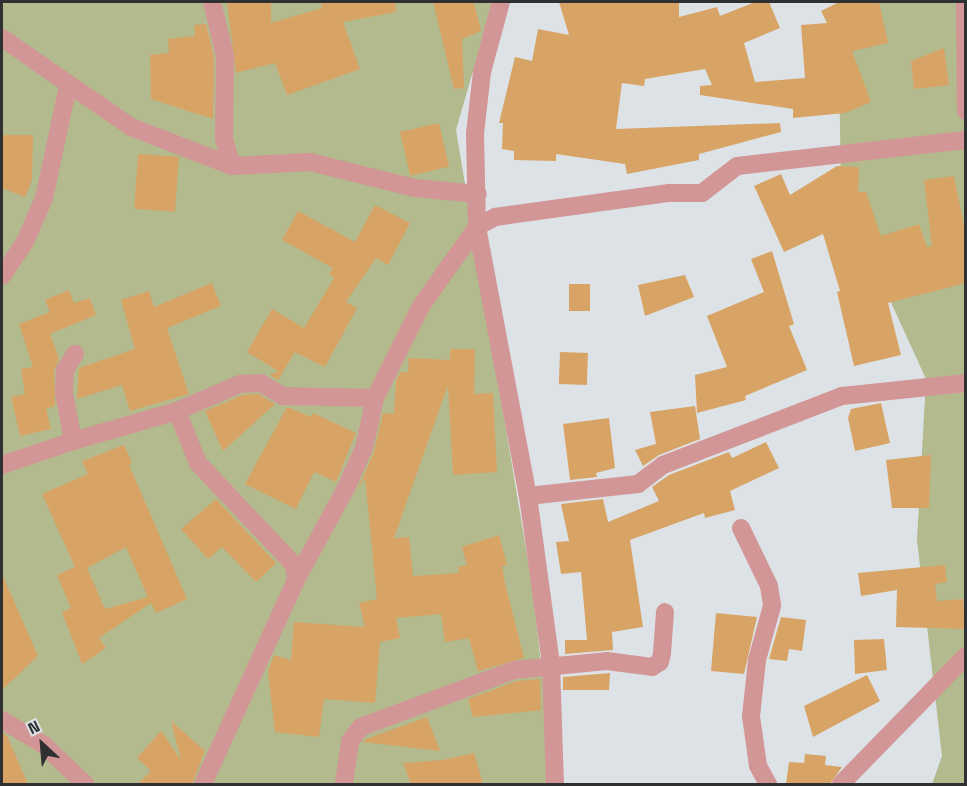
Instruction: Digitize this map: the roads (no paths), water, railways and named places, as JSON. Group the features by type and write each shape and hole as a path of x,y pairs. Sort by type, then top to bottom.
{"street":[{"path":"212,2 225,56 224,139 232,166"},
{"path":"501,2 482,72 475,132 477,227 528,496 552,664 555,784"},
{"path":"965,2 966,111"},
{"path":"2,38 68,86 131,127 232,166 310,162 415,188 478,194"},
{"path":"2,276 25,242 44,198 68,86"},
{"path":"203,784 297,580 364,448 375,398 421,306 477,227 495,217 669,193 702,193 737,166 966,140"},
{"path":"73,441 64,393 65,370 75,354"},
{"path":"2,465 73,441 177,411 240,384 261,383 283,396 375,398"},
{"path":"528,496 638,484 663,465 842,396 966,383"},
{"path":"177,411 198,463 294,566 297,580"},
{"path":"741,528 769,586 772,606 757,660 751,716 758,766 768,784"},
{"path":"344,784 350,741 361,727 503,673 552,664 615,661 652,667 660,662 665,612"},
{"path":"841,784 966,656"},
{"path":"2,720 44,745 85,784"}]}
